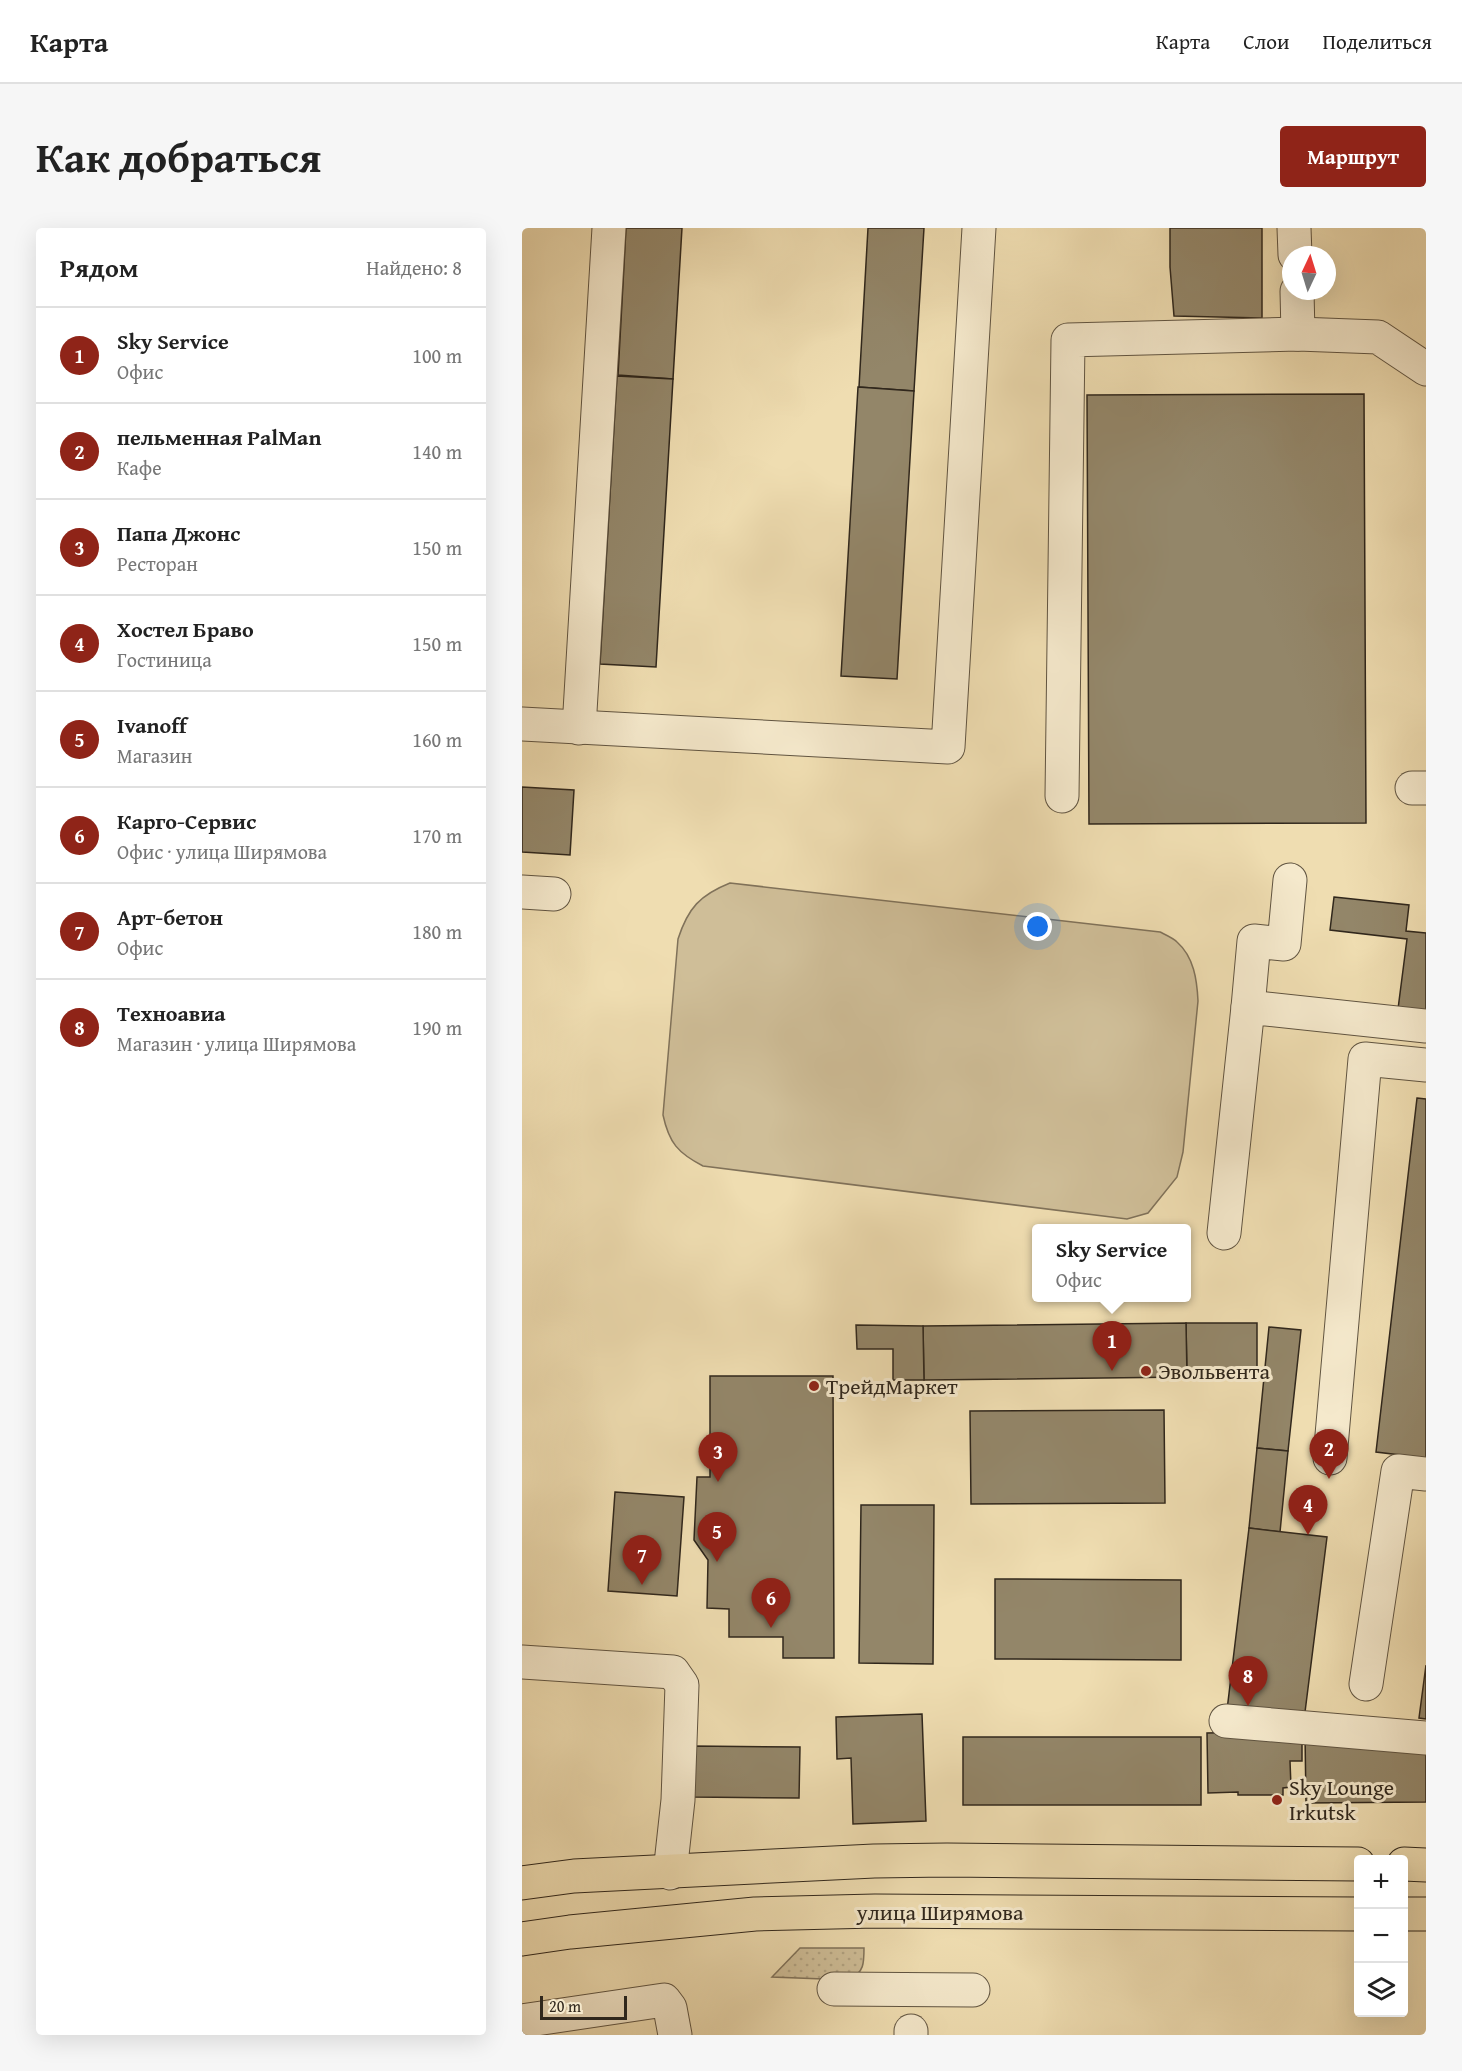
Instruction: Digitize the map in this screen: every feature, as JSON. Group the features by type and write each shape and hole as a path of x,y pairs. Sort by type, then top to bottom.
{"main road":[{"path":"522,1883 574,1876 947,1860 1354,1864"},
{"path":"1408,1864 1426,1864"},
{"name":"улица Ширямова","path":"522,1939 570,1932 755,1914 875,1911 1354,1914"},
{"path":"1408,1914 1426,1914"}],"lane":[{"path":"579,728 609,228"},
{"path":"522,724 948,747 979,228"},
{"path":"1294,228 1295,246"},
{"path":"1297,300 1298,334"},
{"path":"1062,796 1068,340 1298,334 1378,337 1426,369"},
{"path":"1224,1233 1254,941 1284,944 1290,880"},
{"path":"522,892 554,894"},
{"path":"1248,1007 1426,1026"},
{"path":"1330,1458 1365,1059 1426,1065"},
{"path":"1366,1684 1398,1471 1426,1474"},
{"path":"522,1662 673,1672 682,1685 678,1800 670,1872"},
{"path":"1226,1721 1426,1738"},
{"path":"834,1989 973,1990"},
{"path":"522,2020 664,2000 670,2008 675,2035"}],"shaded area":[{"path":"730,883 1160,932 1174,939 1183,948 1191,962 1198,1001 1183,1152 1177,1177 1148,1213 1127,1219 703,1166 687,1156 672,1140 663,1115 678,939 686,919 696,904 711,892"},
{"path":"800,1948 864,1948 862,1967 850,1980 772,1977"}],"building":[{"path":"626,228 682,228 673,379 618,375"},
{"path":"868,228 924,228 914,391 859,387"},
{"path":"1170,228 1262,228 1262,318 1174,316"},
{"path":"617,376 673,379 656,667 600,664"},
{"path":"858,387 914,391 897,679 841,676"},
{"path":"1364,394 1366,823 1089,824 1087,395"},
{"path":"522,787 574,790 570,855 522,852"},
{"path":"1334,897 1409,905 1406,931 1426,933 1426,1012 1398,1009 1407,939 1330,930"},
{"path":"1417,1098 1426,1099 1426,1458 1376,1452"},
{"path":"1186,1323 1257,1323 1257,1376 1187,1377"},
{"path":"1186,1323 1187,1377 924,1380 923,1326"},
{"path":"856,1325 923,1326 924,1380 893,1380 893,1349 857,1349"},
{"path":"1269,1327 1301,1330 1288,1451 1257,1448"},
{"path":"710,1376 833,1376 834,1658 783,1658 783,1637 729,1637 729,1609 707,1608 708,1560 694,1540 697,1477 710,1477"},
{"path":"1164,1410 1165,1503 971,1504 970,1411"},
{"path":"1257,1448 1288,1451 1280,1532 1249,1528"},
{"path":"615,1492 684,1497 677,1596 608,1591"},
{"path":"861,1505 934,1505 933,1664 859,1663"},
{"path":"1249,1528 1327,1537 1304,1720 1227,1710"},
{"path":"995,1579 1181,1580 1181,1660 995,1659"},
{"path":"1426,1665 1426,1719 1419,1718"},
{"path":"922,1714 926,1821 853,1824 851,1758 837,1759 836,1717"},
{"path":"1302,1729 1302,1761 1290,1761 1291,1787 1283,1788 1283,1795 1208,1793 1207,1733"},
{"path":"1305,1734 1426,1744 1426,1802 1306,1803"},
{"path":"963,1737 1201,1737 1201,1805 963,1805"},
{"path":"692,1746 800,1747 799,1798 692,1797"}],"place":[{"name":"Sky Service","path":"1112,1371"},
{"name":"Эвольвента","path":"1146,1371"},
{"name":"ТрейдМаркет","path":"814,1386"},
{"name":"пельменная PalMan","path":"1329,1479"},
{"name":"Папа Джонс","path":"718,1482"},
{"name":"Хостел Браво","path":"1308,1535"},
{"name":"Ivanoff","path":"717,1562"},
{"name":"Арт-бетон","path":"642,1585"},
{"name":"Карго-Сервис","path":"771,1628"},
{"name":"Техноавиа","path":"1248,1706"},
{"name":"Sky Lounge Irkutsk","path":"1277,1800"}]}
